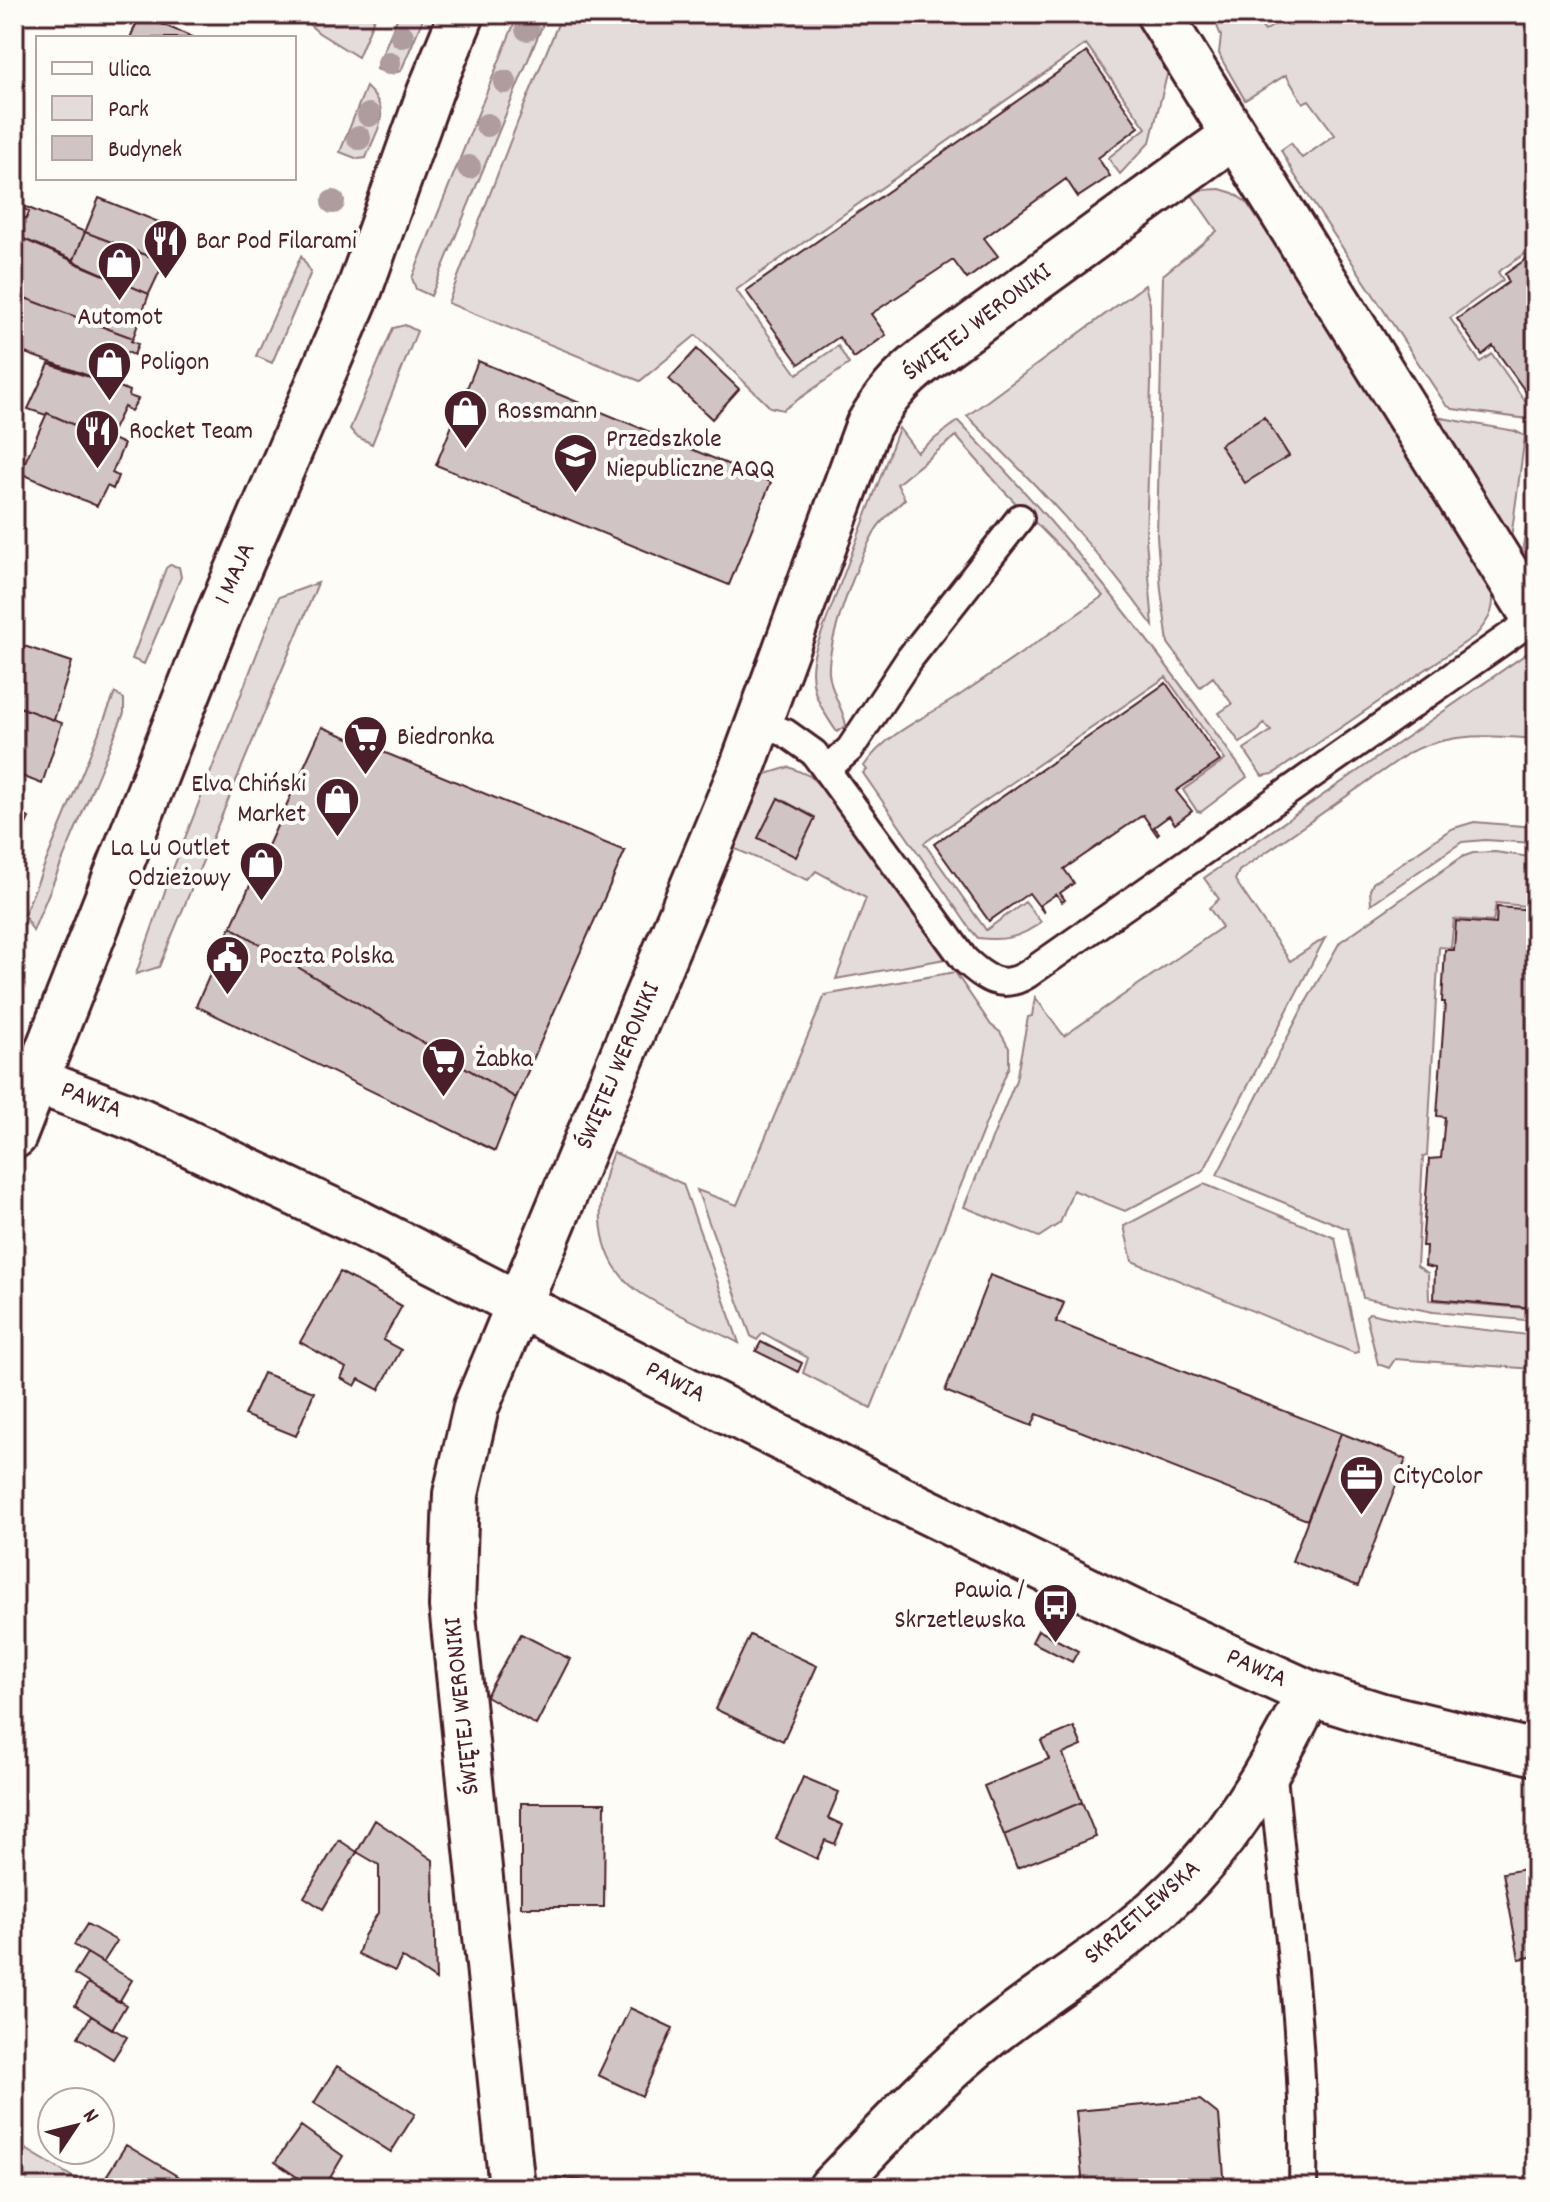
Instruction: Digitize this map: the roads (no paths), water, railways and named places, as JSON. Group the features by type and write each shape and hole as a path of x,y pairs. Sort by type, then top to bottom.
{"street":[{"name":"1 MAJA","path":"14,1136 26,1075 219,614 360,288 430,92 462,14"},
{"path":"1171,18 1233,136 1535,620"},
{"name":"ŚWIĘTEJ WERONIKI","path":"512,2188 452,1606 456,1494 476,1407 741,771 868,426 890,391 925,360 1233,136"},
{"name":"PAWIA","path":"26,1075 149,1124 361,1224 871,1484 1161,1626 1309,1693"},
{"path":"1309,1693 1382,1716 1536,1753"},
{"name":"SKRZETLEWSKA","path":"831,2188 954,2065 992,2032 1109,1948 1190,1877 1222,1839 1272,1765 1309,1693"}],"lane":[{"path":"827,769 850,749 910,658 1020,518"},
{"path":"759,723 796,738 814,753 964,959 986,978 1008,983 1028,974 1535,620"},
{"path":"1272,1765 1304,2131 1303,2188"}],"place":[{"name":"Bar Pod Filarami","path":"165,281"},
{"name":"Automot","path":"120,302"},
{"name":"Poligon","path":"109,402"},
{"name":"Rossmann","path":"466,451"},
{"name":"Rocket Team","path":"98,471"},
{"name":"Przedszkole Niepubliczne AQQ","path":"575,494"},
{"name":"Biedronka","path":"366,777"},
{"name":"Elva Chiński Market","path":"337,839"},
{"name":"La Lu Outlet Odzieżowy","path":"261,903"},
{"name":"Poczta Polska","path":"228,996"},
{"name":"Żabka","path":"444,1099"},
{"name":"CityColor","path":"1362,1516"},
{"name":"Pawia / Skrzetlewska","path":"1056,1645"}]}
